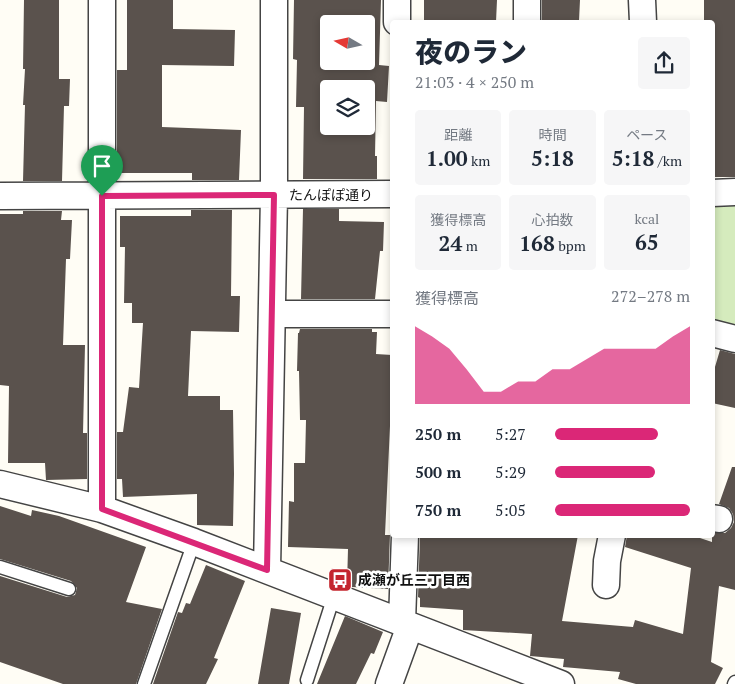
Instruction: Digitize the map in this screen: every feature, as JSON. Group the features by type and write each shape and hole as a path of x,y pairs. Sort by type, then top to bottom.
{"street":[{"path":"102,0 102,509"},
{"path":"267,570 274,195 274,0"},
{"path":"397,0 397,20"},
{"path":"527,0 528,20"},
{"path":"642,0 643,20"},
{"path":"715,193 735,192"},
{"name":"たんぽぽ通り","path":"0,196 390,194"},
{"path":"272,314 390,314"},
{"path":"715,334 735,339"},
{"path":"0,484 102,509 194,542 406,624 548,682"},
{"path":"389,684 406,624 406,538"},
{"path":"606,585 607,561 611,538"}],"lane":[{"path":"144,684 194,542"},
{"path":"0,567 69,589"},
{"path":"307,680 334,596"}],"green space":[{"path":"715,205 735,205 735,329 715,324"}],"building":[{"path":"24,0 59,0 59,79 70,79 69,106 64,106 62,181 23,181 25,105 23,105 25,69 23,69"},
{"path":"127,0 173,0 173,29 235,30 234,66 162,65 162,127 241,130 239,180 192,180 192,173 117,173 117,70 127,70"},
{"path":"294,0 381,0 379,65 389,66 387,102 376,101 375,156 377,156 377,179 303,179 304,107 296,107 297,60 293,59"},
{"path":"424,0 497,0 496,20 424,20"},
{"path":"542,0 580,0 579,20 542,20"},
{"path":"704,0 735,0 735,177 715,177 715,20 704,20"},
{"path":"303,209 339,209 339,221 384,222 383,251 380,251 375,299 301,299"},
{"path":"191,210 232,210 231,296 240,296 239,332 191,331 188,396 220,396 220,410 233,410 233,526 197,525 197,494 123,497 122,479 117,479 117,432 123,432 129,387 139,388 143,323 132,323 132,303 124,303 125,247 120,247 120,216 191,216"},
{"path":"23,211 62,211 61,220 72,220 70,259 66,259 63,345 85,345 83,433 87,433 87,479 46,480 45,463 8,463 9,386 0,385 0,214 23,214"},
{"path":"300,329 372,329 372,332 377,332 376,354 390,355 390,426 385,535 390,535 388,589 352,587 347,585 348,549 288,547 289,501 294,502 294,463 305,463 306,420 300,420 299,371 297,371"},
{"path":"720,350 735,354 735,408 715,404 715,367"},
{"path":"732,467 735,467 735,590 719,586 711,662 723,668 715,684 636,684 618,679 620,672 563,667 564,659 530,656 532,634 463,630 463,610 420,607 420,598 418,597 420,538 577,538 562,621 633,627 635,620 683,634 691,568 625,547 626,538 700,538 712,542 712,538 715,538 715,533 725,533 734,522 733,514 729,508 719,504"},
{"path":"0,506 31,516 32,510 59,516 146,547 126,602 162,609 136,684 63,684 0,662 0,576 67,597 75,595 77,588 71,581 0,559"},
{"path":"206,565 245,581 214,658 218,659 206,684 153,684 178,612 182,613 186,603 190,604"},
{"path":"271,608 301,613 289,684 258,684"},
{"path":"345,616 383,632 374,654 371,653 356,684 317,684"}],"place":[{"name":"成瀬が丘三丁目西","path":"340,580"}],"route":[{"path":"274,195 267,570 102,509 102,196 274,195"}]}
